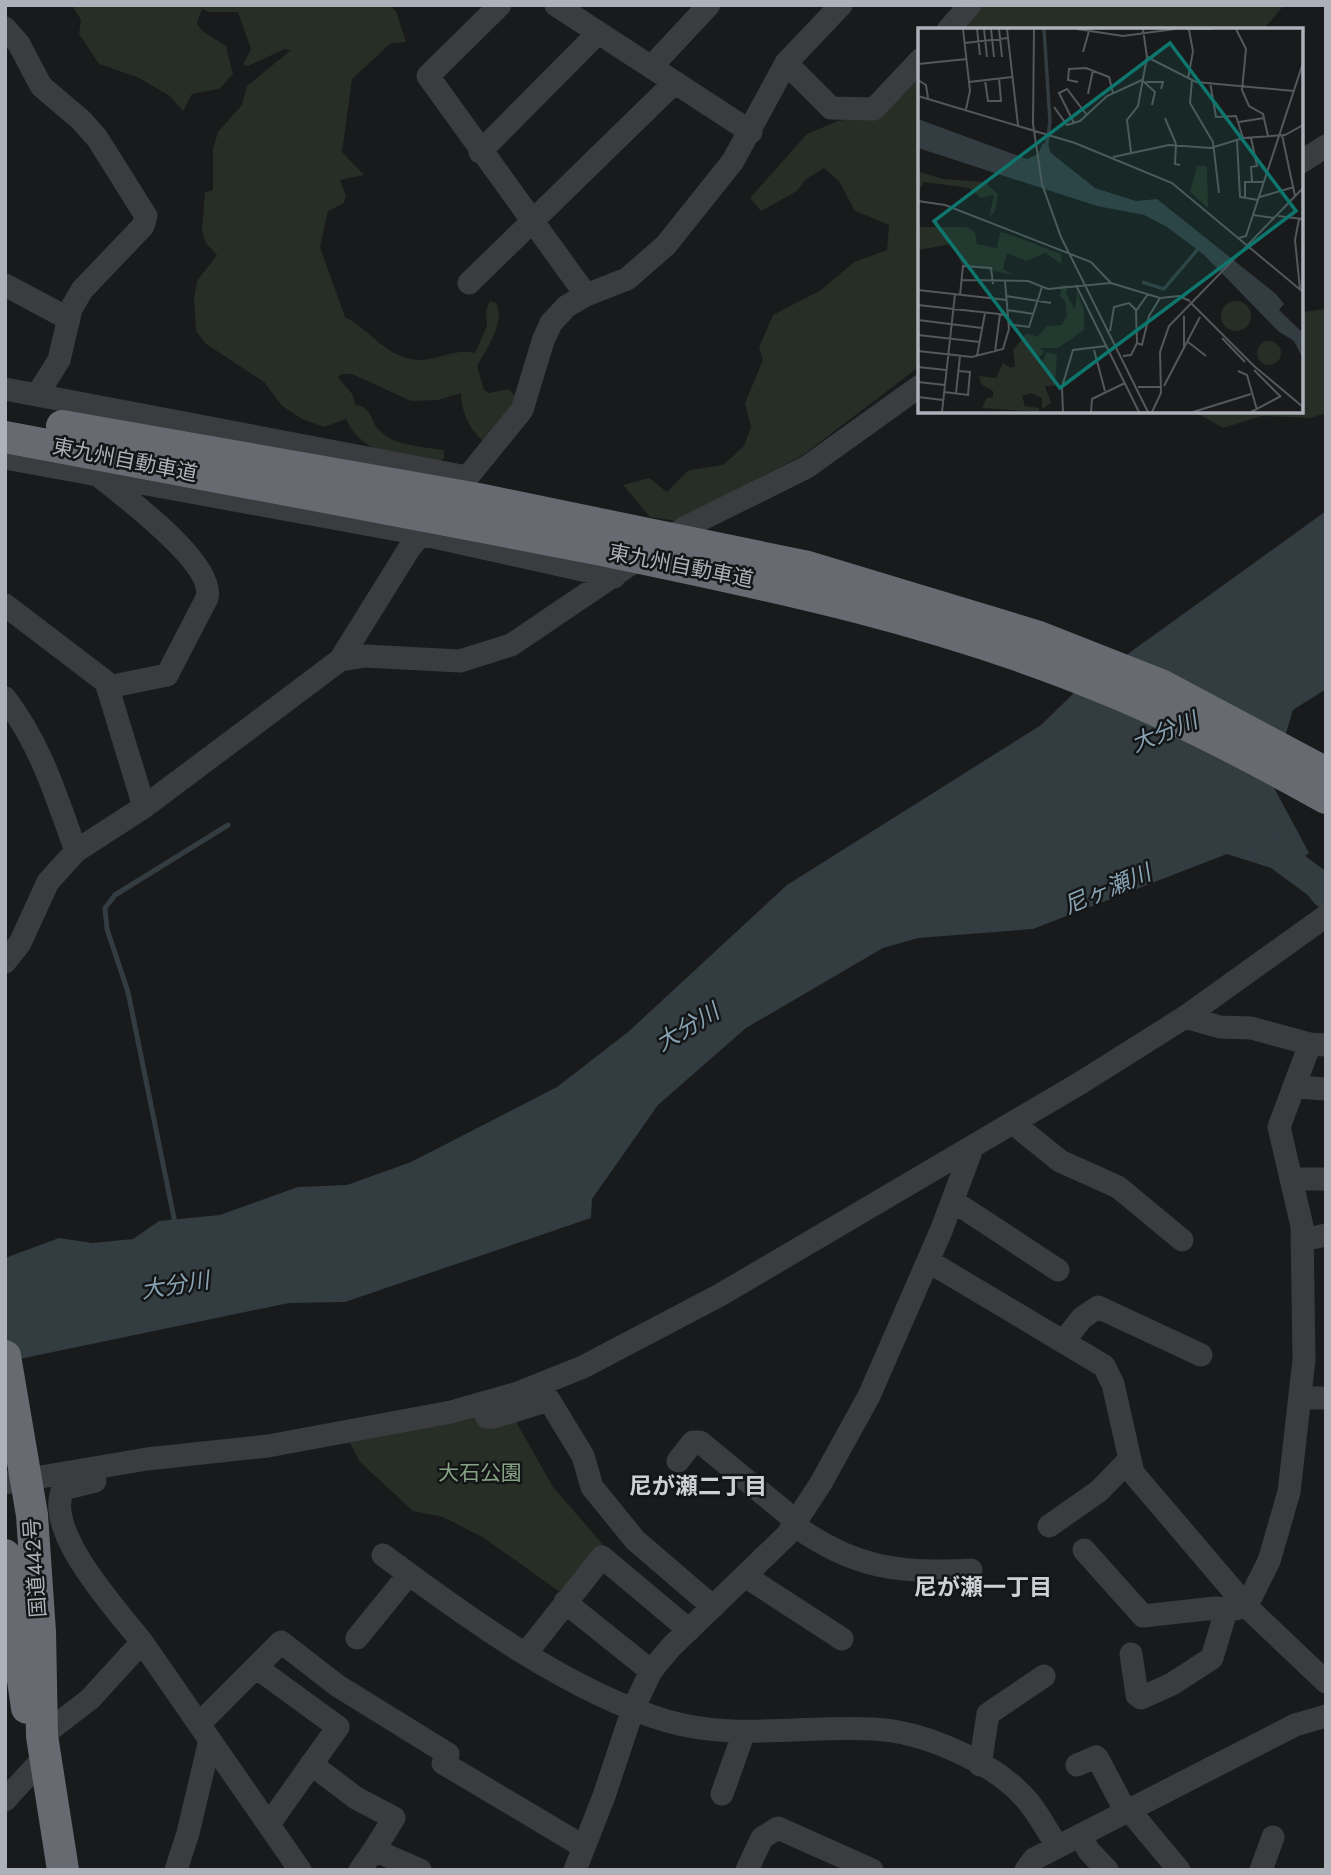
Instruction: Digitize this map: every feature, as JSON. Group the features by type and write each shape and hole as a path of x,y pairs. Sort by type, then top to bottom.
{"highway":[{"name":"東九州自動車道","path":"5,415 478,499 808,568 1036,636 1163,686 1326,773"},
{"name":"東九州自動車道","path":"5,437 467,523 853,603 986,644 1108,689 1230,744 1326,798"},
{"name":"国道442号","path":"5,1356 16,1480 38,1587 43,1761"},
{"name":"国道442号","path":"5,1555 19,1663 43,1761 63,1870"}],"street":[{"path":"500,5 428,76 532,225 586,296"},
{"path":"651,67 709,5"},
{"path":"5,962 20,943 54,874 76,851 144,807 340,660 420,534 522,410 542,341 551,323 567,306 627,279 666,245 733,161 786,63 841,5"},
{"path":"950,28 970,5"},
{"path":"571,9 598,33 751,132"},
{"path":"5,28 19,44 41,86 81,120 97,138 146,216 143,226 82,289 69,319 59,360 37,395"},
{"path":"480,152 598,33"},
{"path":"786,63 831,108 874,109 918,62"},
{"path":"469,283 532,225 675,82"},
{"path":"1303,161 1326,146"},
{"path":"5,285 69,319"},
{"path":"340,660 365,656 447,663 482,657 524,639 695,521 763,492 807,467 918,387"},
{"path":"5,389 467,477"},
{"path":"5,458 420,534 614,577"},
{"path":"98,475 160,526 204,577 209,587 207,598 167,675 108,687"},
{"path":"5,605 100,676 108,687 144,807"},
{"path":"5,698 26,726 42,755 76,851"},
{"path":"16,1480 311,1438 451,1412 551,1380 614,1352 720,1295 1013,1123 1185,1017 1326,916"},
{"path":"1084,1549 1143,1616 1235,1607 1251,1597 1269,1561 1289,1492 1304,1360 1302,1240 1293,1179 1279,1127 1295,1087 1318,1044 1251,1028 1220,1027 1185,1017"},
{"path":"1295,1087 1326,1089"},
{"path":"1013,1123 1060,1161 1118,1187 1182,1240"},
{"path":"575,1870 633,1709 651,1671 795,1523 869,1396 929,1261 973,1146"},
{"path":"1293,1179 1326,1179"},
{"path":"953,1201 1058,1270"},
{"path":"1302,1240 1326,1235"},
{"path":"929,1261 1099,1361 1108,1371 1129,1460 1139,1481 1235,1607 1326,1682"},
{"path":"1063,1342 1082,1318 1098,1307 1201,1355"},
{"path":"1300,1398 1326,1398"},
{"path":"480,1404 487,1417 494,1417 549,1400 583,1456 592,1488 635,1540 712,1607"},
{"path":"300,1870 142,1642 88,1573 68,1537 59,1502 63,1489 134,1474 250,1464 312,1453 311,1438"},
{"path":"678,1461 693,1442 700,1442 829,1549 899,1571 971,1570"},
{"path":"1049,1526 1100,1491 1129,1460"},
{"path":"383,1555 527,1653 590,1690 633,1709 685,1725 744,1732 892,1731 941,1745 980,1765 1026,1799 1058,1847"},
{"path":"527,1653 602,1557 689,1630"},
{"path":"357,1638 409,1574"},
{"path":"746,1576 842,1639"},
{"path":"565,1602 651,1671"},
{"path":"1131,1654 1137,1695 1141,1698 1172,1684 1212,1658 1235,1607"},
{"path":"5,1800 43,1761 81,1707 142,1642"},
{"path":"176,1870 188,1833 204,1732 281,1642 338,1686 448,1754 443,1763 584,1847"},
{"path":"257,1668 338,1727 269,1824"},
{"path":"980,1765 988,1714 1044,1676"},
{"path":"1026,1870 1034,1859 1080,1835 1295,1726 1326,1716"},
{"path":"722,1794 744,1732"},
{"path":"1077,1765 1096,1757 1098,1759 1128,1811 1180,1870"},
{"path":"312,1764 356,1797 394,1818 360,1870"},
{"path":"747,1870 762,1838 778,1828 872,1870"},
{"path":"1080,1835 1089,1851 1107,1870"},
{"path":"1261,1870 1273,1837"},
{"path":"374,1850 420,1870"}],"green space":[{"path":"72,5 389,5 396,11 406,42 391,43 352,79 342,152 364,175 340,180 346,196 344,203 328,211 320,247 345,317 398,355 420,360 461,352 475,353 487,326 486,311 490,301 496,303 499,319 497,327 477,366 484,390 489,393 509,389 519,401 485,442 467,420 461,393 438,400 411,401 352,374 342,374 338,377 353,395 355,405 368,411 386,436 410,445 444,450 444,458 437,463 384,453 362,441 346,419 324,427 302,419 282,406 264,382 206,344 196,331 194,298 197,281 217,255 206,243 202,231 205,192 213,190 213,149 218,132 242,105 247,86 291,50 285,49 248,66 243,65 251,49 238,12 209,12 202,9 197,23 201,30 226,46 233,74 219,89 192,94 183,111 170,96 137,77 99,64 79,34 81,20"},
{"path":"980,5 1284,5 1265,28 961,28"},
{"path":"918,75 918,368 803,455 678,521 650,517 623,485 649,478 667,492 689,470 723,465 744,446 751,427 745,403 763,360 759,347 773,315 821,290 854,262 887,250 889,225 855,211 839,181 824,168 806,179 797,191 761,211 750,198 807,134 838,121 873,116"},
{"path":"1326,309 1326,413 1310,418 1262,416 1223,428 1197,413 1303,413 1303,312"},
{"name":"大石公園","path":"498,1411 514,1418 553,1487 606,1548 567,1597 484,1538 443,1517 413,1511 360,1462 349,1441"}],"water":[{"name":"大分川","path":"1326,511 1326,689 1293,710 1271,782 1309,853 1284,872 1227,854 1033,929 918,938 883,948 746,1028 658,1105 592,1199 591,1218 345,1302 289,1303 5,1362 5,1258 59,1238 92,1243 133,1239 159,1221 220,1215 298,1187 347,1185 411,1162 557,1087 628,1032 787,885 1041,725 1075,692"}],"waterway":[{"path":"175,1223 128,992 107,929 105,908 115,895 228,825"},
{"name":"尼ヶ瀬川","path":"1261,842 1318,884 1326,894"}],"district":[{"name":"尼が瀬二丁目","path":"698,1486"},
{"name":"尼が瀬一丁目","path":"983,1587"}]}
